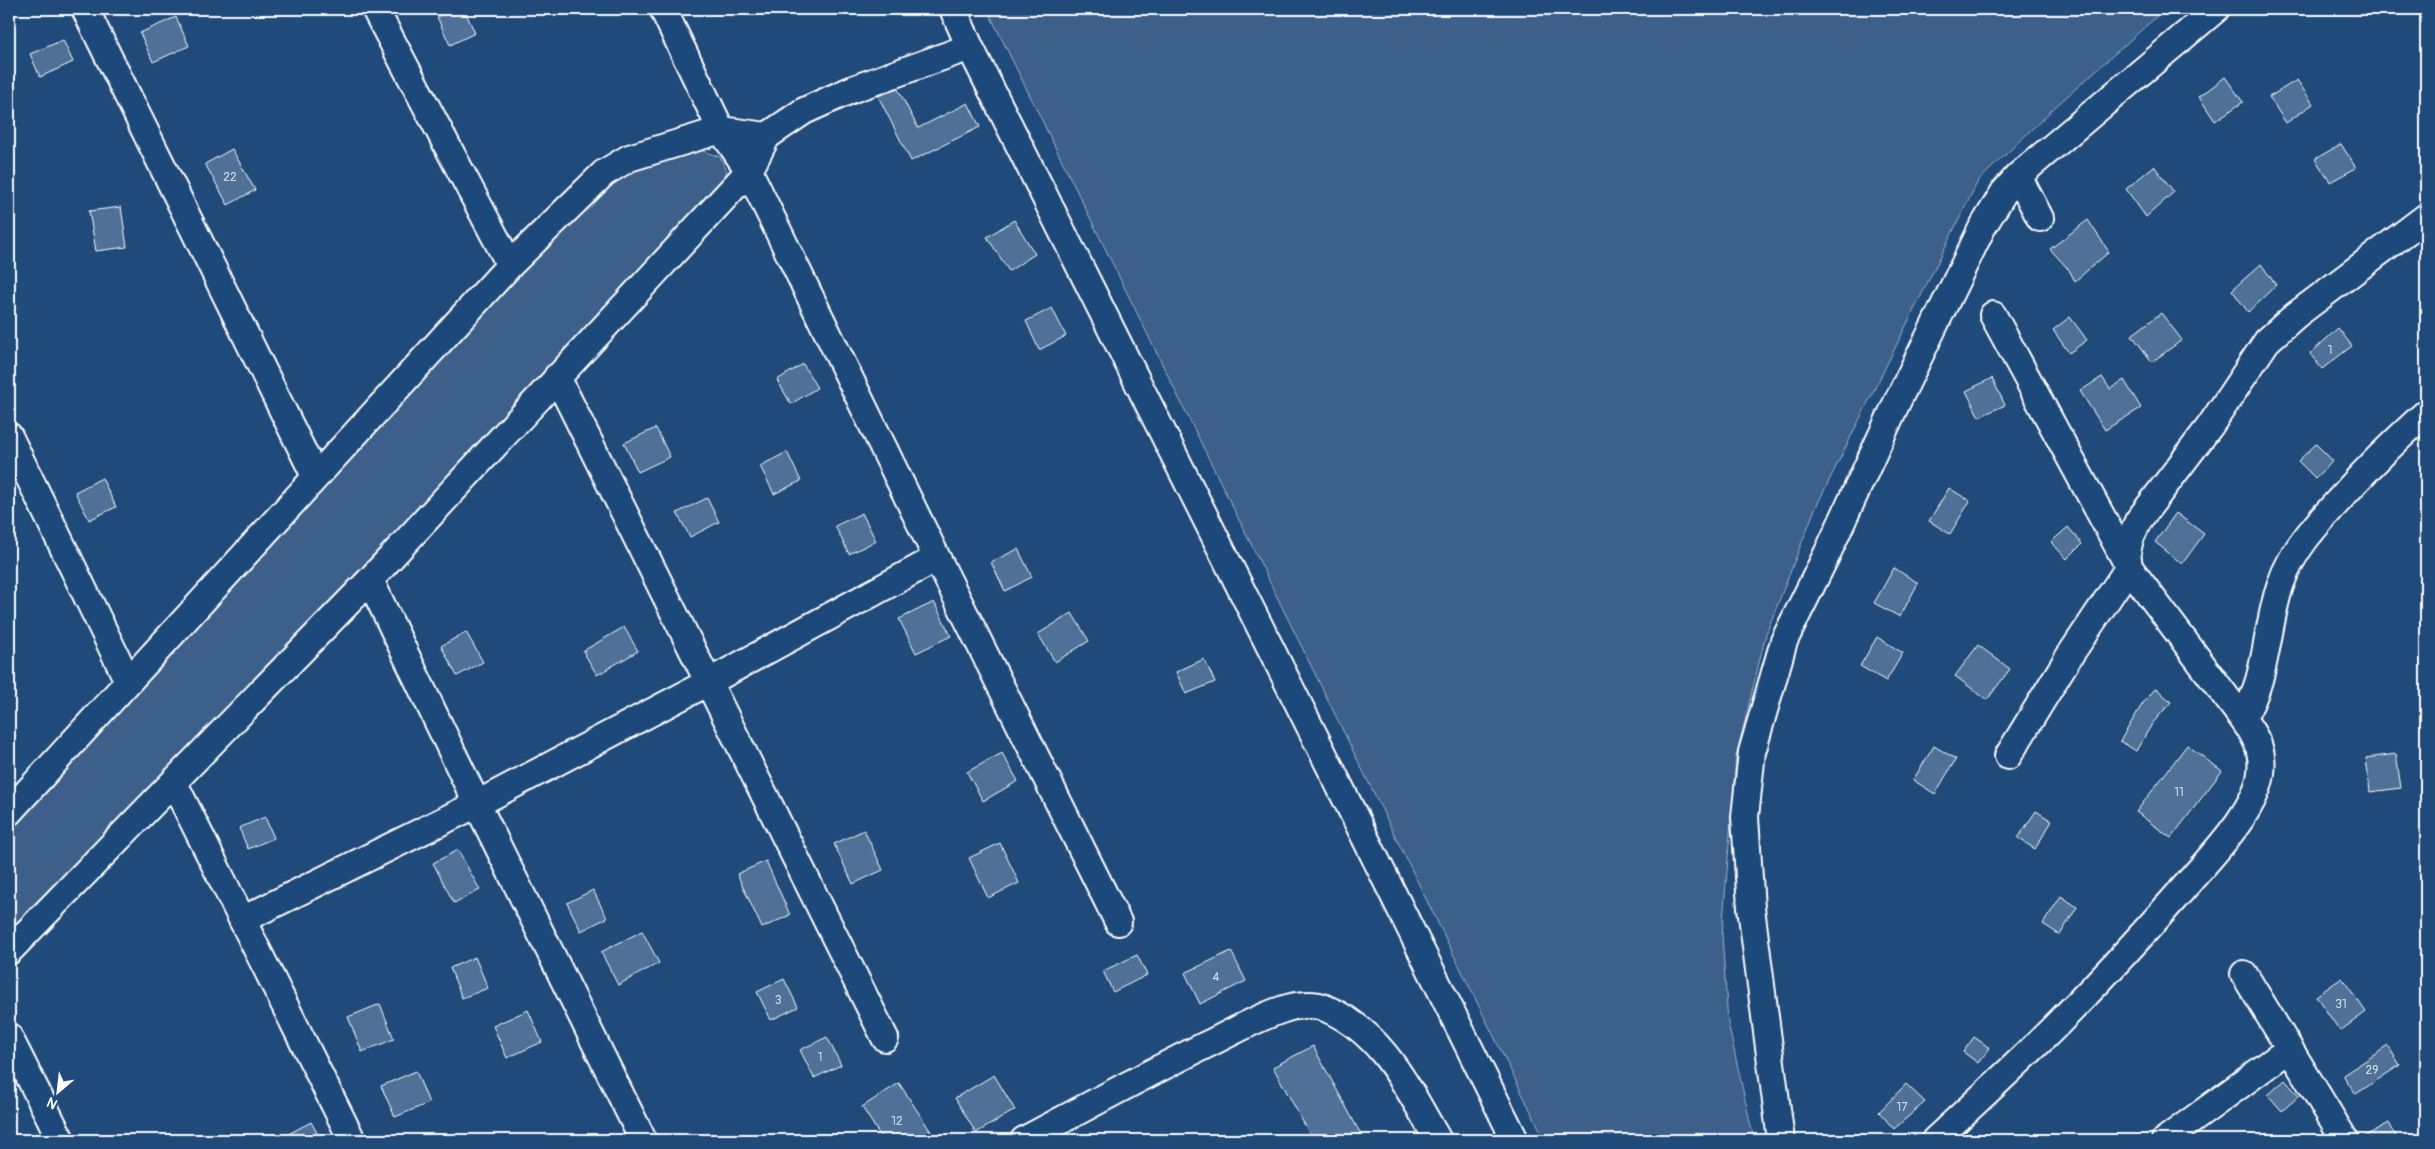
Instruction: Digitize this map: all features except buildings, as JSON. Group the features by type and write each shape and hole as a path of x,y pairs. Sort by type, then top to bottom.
{"street":[{"path":"85,9 315,476"},
{"path":"375,9 510,264"},
{"path":"663,9 722,130 749,171 937,558 1118,922"},
{"path":"953,9 970,47 1340,787 1510,1139"},
{"path":"1781,1140 1751,908 1745,817 1752,752 1784,641 1982,228 2004,192 2018,176 2216,9"},
{"path":"9,951 370,580 749,171 766,136 804,111 836,97 970,47"},
{"path":"9,812 510,264 604,173 629,158 722,130 766,136"},
{"path":"2018,176 2040,218"},
{"path":"2008,756 2068,658 2129,567 2127,552 2130,539 2138,521 2210,426 2267,341 2296,315 2426,217"},
{"path":"1935,1140 2029,1052 2154,922 2243,816 2248,809 2261,773 2259,742 2129,567 1993,316"},
{"path":"557,377 885,1038"},
{"path":"2242,718 2251,705 2255,692 2276,597 2299,546 2306,535 2370,466 2426,412"},
{"path":"9,436 128,681"},
{"path":"242,920 477,804 709,682 937,558"},
{"path":"370,580 477,804 643,1140"},
{"path":"174,783 352,1140"},
{"path":"2244,974 2288,1050 2345,1140"},
{"path":"1024,1140 1165,1065 1264,1016 1287,1008 1305,1006 1323,1007 1356,1026 1377,1044 1394,1066 1438,1140"},
{"path":"9,1036 61,1140"},
{"path":"2165,1140 2288,1050"}],"shaded area":[{"path":"987,9 2165,9 2055,107 1978,181 1815,509 1766,634 1736,757 1722,934 1728,1023 1754,1140 1545,1140"},
{"path":"703,151 720,157 727,171 719,189 9,941 9,819 589,195 642,163"}]}
